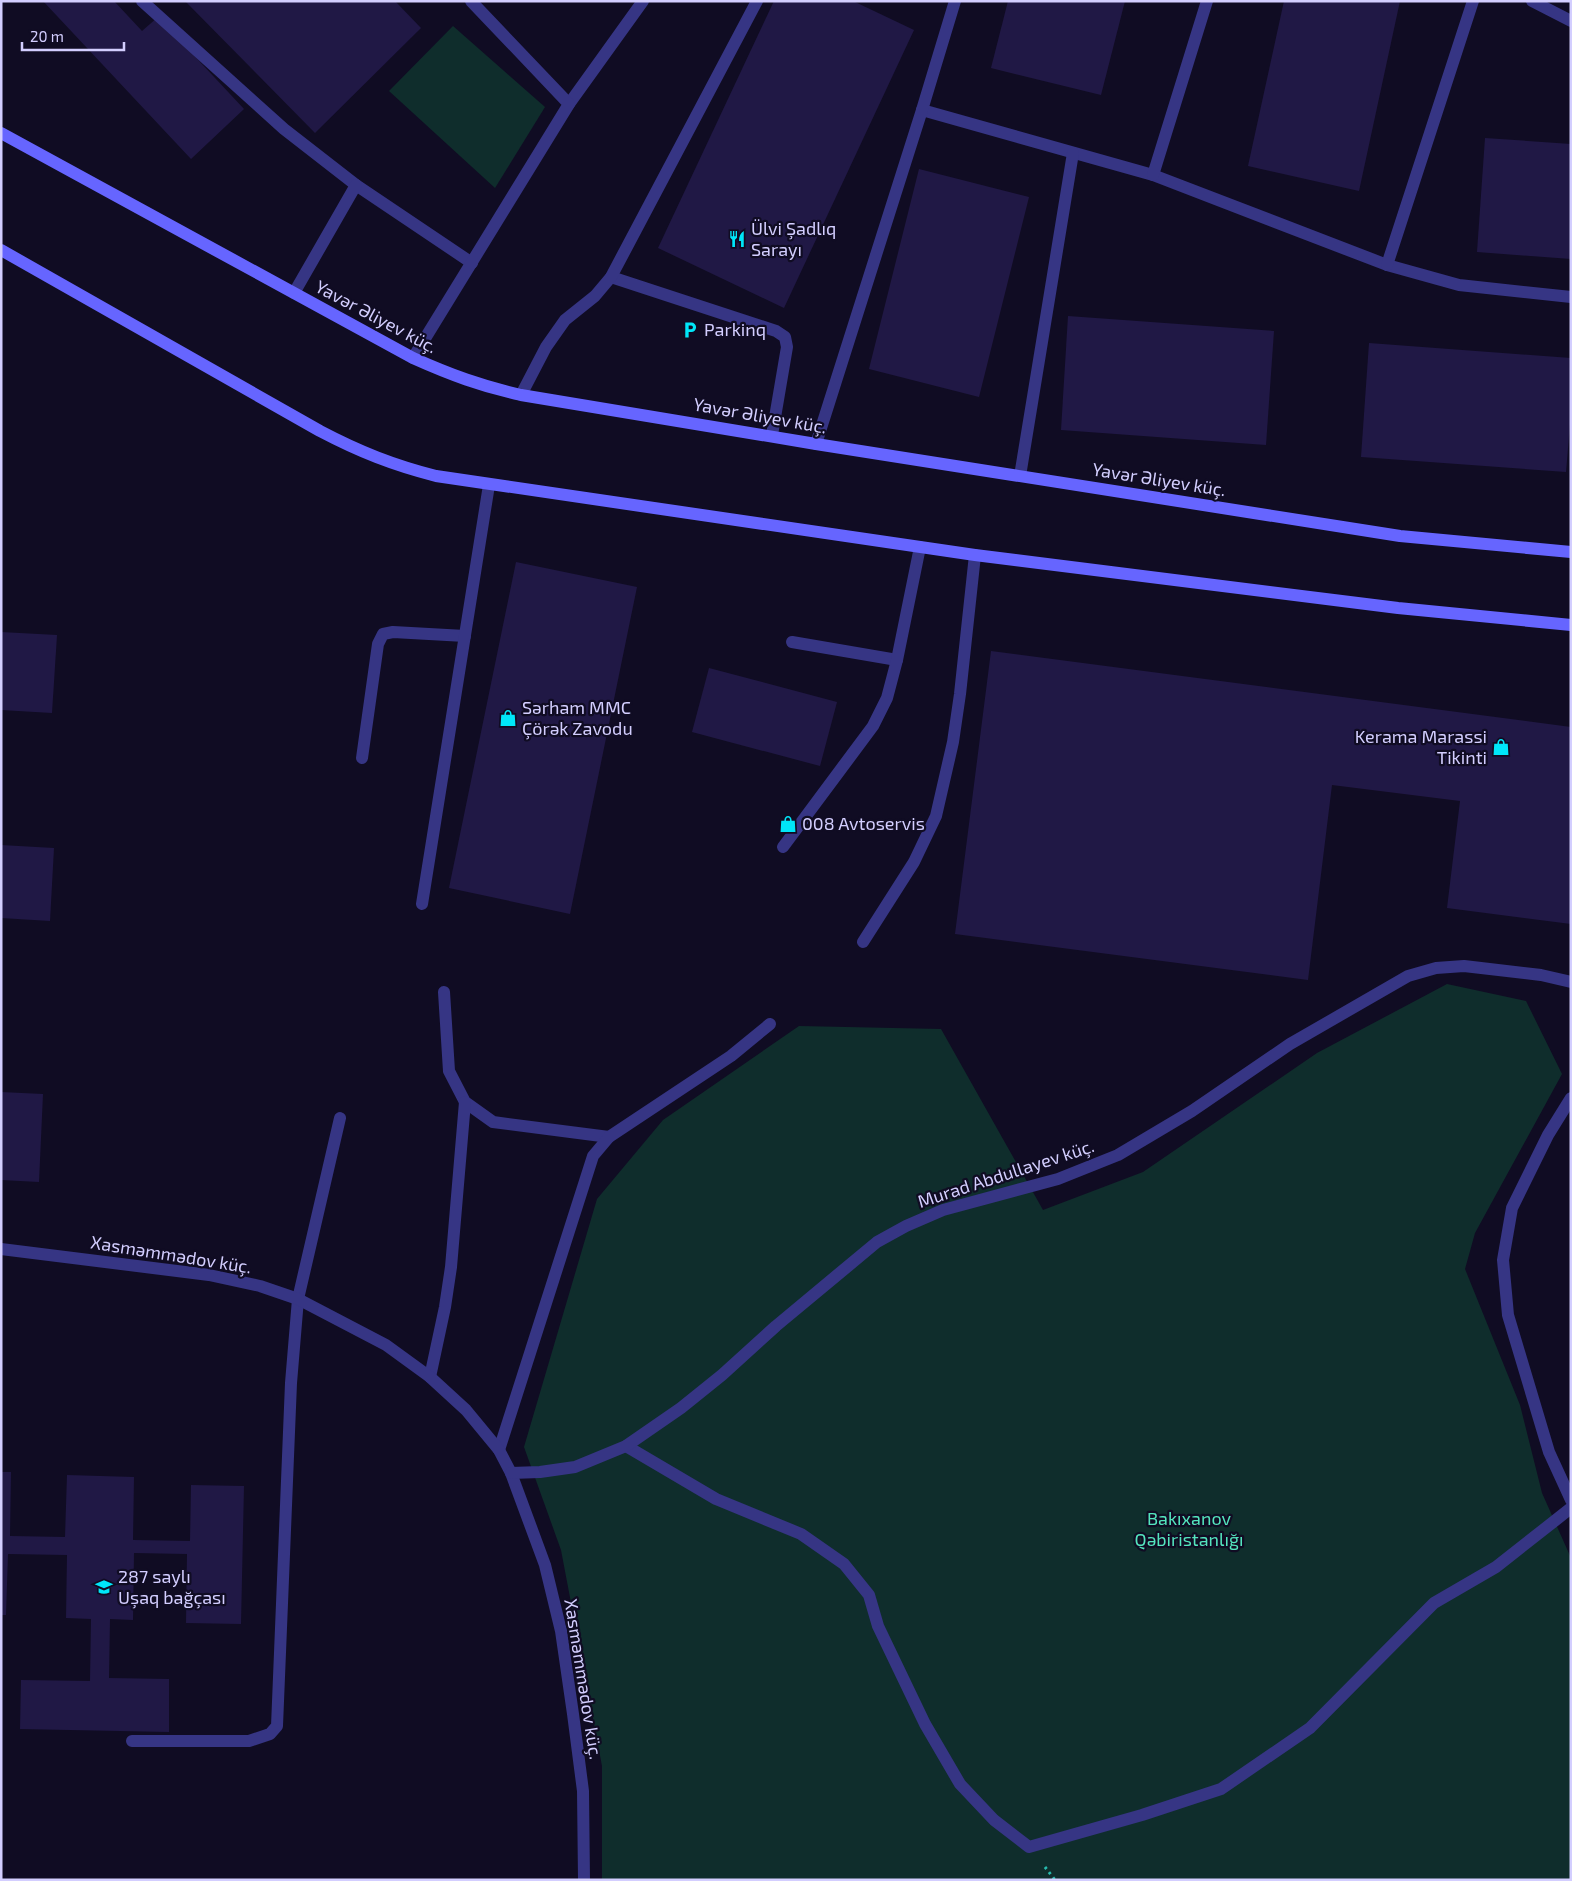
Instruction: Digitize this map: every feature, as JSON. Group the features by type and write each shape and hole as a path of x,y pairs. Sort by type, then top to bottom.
{"main road":[{"name":"Yavər Əliyev küç.","path":"1,133 413,358 464,380 521,395 816,444 1400,536 1571,552"},
{"path":"1,250 358,451 398,466 429,474 489,485 975,555 1398,608 1571,624"}],"street":[{"path":"142,1 284,129 356,185 472,263"},
{"path":"470,1 569,104"},
{"path":"413,358 569,104 643,1"},
{"path":"521,395 546,347 565,320 595,296 611,277 757,1"},
{"path":"816,444 922,110 954,1"},
{"path":"1153,175 1207,1"},
{"path":"1387,265 1473,1"},
{"path":"1532,1 1571,21"},
{"path":"922,110 1153,175 1387,265 1459,285 1571,297"},
{"path":"1020,476 1073,152"},
{"path":"294,293 356,185"},
{"path":"611,277 776,331 785,337 787,347 772,436"},
{"path":"422,904 489,485"},
{"path":"782,847 873,726 887,698 897,660 920,547"},
{"path":"863,942 914,862 936,816 953,742 975,555"},
{"path":"362,758 378,644 383,634 393,632 465,636"},
{"path":"792,642 897,660"},
{"name":"Murad Abdullayev küç.","path":"511,1473 540,1472 575,1467 626,1446 681,1408 722,1375 776,1326 877,1242 906,1226 944,1210 1058,1179 1118,1155 1192,1111 1290,1044 1408,976 1436,968 1464,966 1541,975 1571,982"},
{"path":"444,992 449,1071 465,1102 493,1122 609,1137"},
{"path":"499,1450 593,1156 609,1137 731,1056 770,1024"},
{"path":"1571,1098 1548,1135 1512,1208 1504,1260 1508,1315 1549,1452 1571,1500"},
{"path":"430,1377 445,1307 451,1266 465,1102"},
{"path":"132,1741 249,1741 270,1734 277,1726 290,1393 298,1299 340,1118"},
{"name":"Xasməmmədov küç.","path":"1,1249 209,1275 260,1286 298,1299 386,1345 430,1377 466,1410 499,1450 511,1473 545,1565 561,1631 583,1791 584,1880"},
{"path":"626,1446 716,1499 801,1534 844,1564 869,1595 878,1626 925,1724 960,1784 994,1820 1029,1847 1142,1815 1221,1789 1310,1728 1434,1603 1496,1567 1571,1508"}],"green space":[{"path":"453,26 545,107 495,188 389,91"},
{"name":"Bakıxanov Qəbiristanlığı","path":"1447,984 1526,1001 1562,1074 1475,1233 1465,1269 1520,1405 1542,1493 1571,1558 1571,1880 602,1880 602,1766 561,1550 524,1447 597,1199 663,1120 799,1026 941,1029 1043,1210 1143,1172 1317,1053"}],"building":[{"path":"43,1 114,1 142,31 158,17 244,109 191,159"},
{"path":"185,1 395,1 421,28 315,133"},
{"path":"774,1 853,1 914,30 784,308 658,248"},
{"path":"1008,1 1125,1 1101,95 991,68"},
{"path":"1284,1 1400,1 1359,191 1248,166"},
{"path":"1485,138 1571,144 1571,259 1477,252"},
{"path":"919,169 1029,197 979,397 869,369"},
{"path":"1068,316 1274,331 1266,445 1061,430"},
{"path":"1369,343 1571,358 1571,413 1566,472 1361,457"},
{"path":"516,562 637,587 570,914 449,888"},
{"path":"1,632 57,635 52,713 1,710"},
{"path":"991,651 1571,727 1571,924 1447,908 1460,801 1332,785 1308,980 955,934"},
{"path":"709,668 837,702 820,766 692,732"},
{"path":"1,845 54,848 50,921 1,918"},
{"path":"1,1092 43,1094 39,1182 1,1180"},
{"path":"1,1472 11,1472 10,1536 65,1537 67,1475 134,1477 133,1540 190,1541 191,1485 244,1486 241,1624 186,1623 187,1554 134,1553 133,1620 110,1619 109,1678 169,1679 169,1732 20,1729 21,1680 90,1681 91,1619 66,1618 67,1555 8,1554 6,1615 1,1615"}],"place":[{"name":"Ülvi Şadlıq Sarayı","path":"737,239"},
{"name":"Parkinq","path":"690,330"},
{"name":"Sərham MMC Çörək Zavodu","path":"508,718"},
{"name":"Kerama Marassi Tikinti","path":"1501,747"},
{"name":"008 Avtoservis","path":"788,824"},
{"name":"287 saylı Uşaq bağçası","path":"104,1587"}]}
